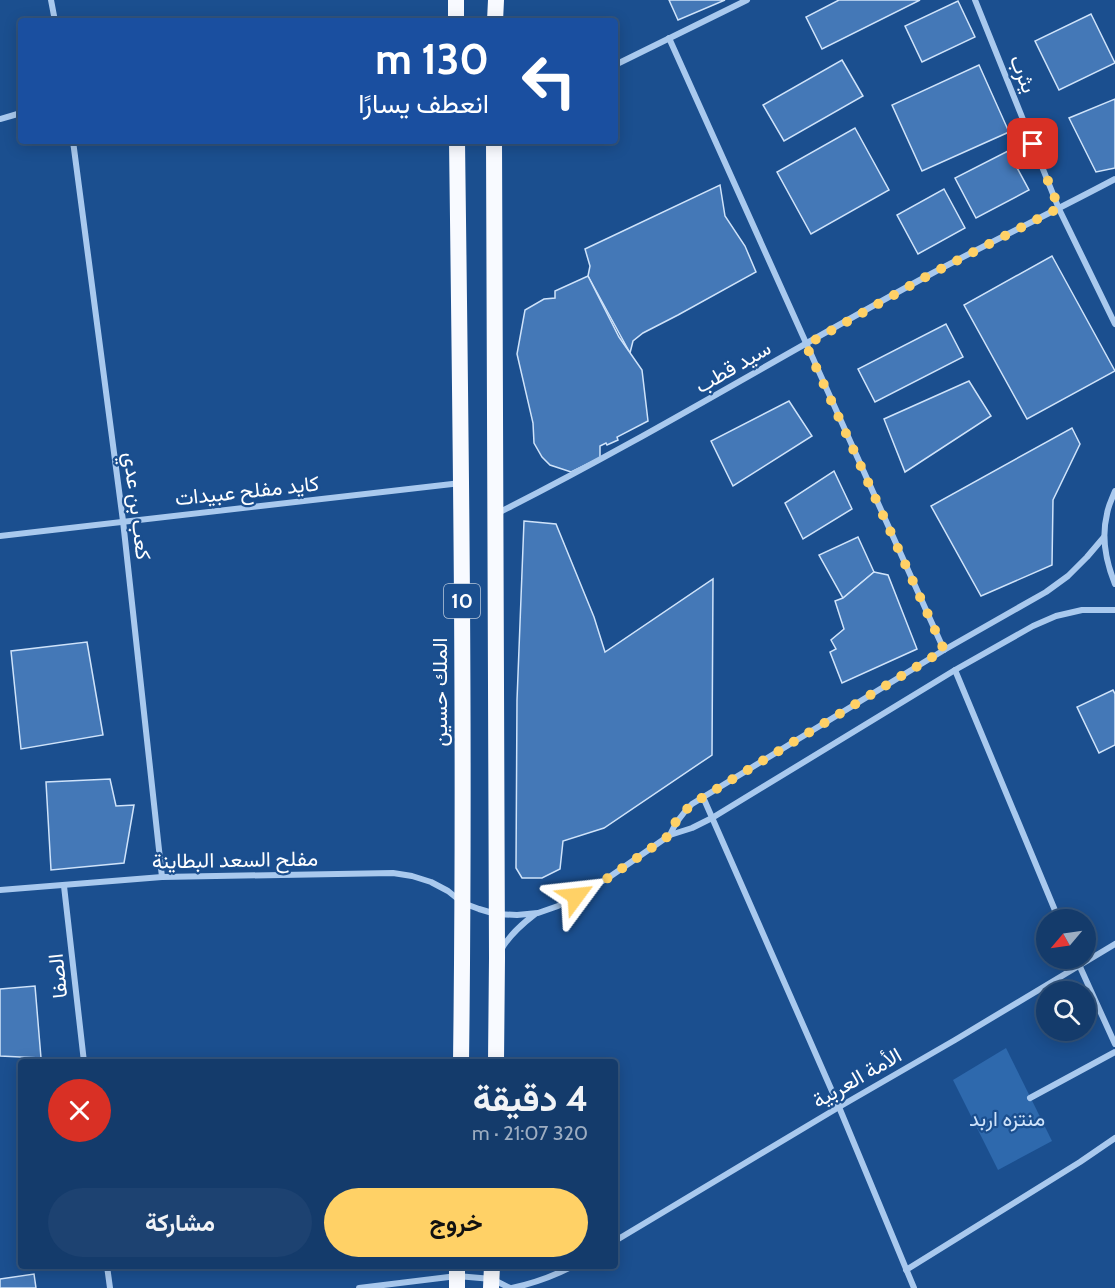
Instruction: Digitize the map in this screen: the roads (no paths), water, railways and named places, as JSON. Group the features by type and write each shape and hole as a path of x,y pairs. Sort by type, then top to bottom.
{"highway":[{"path":"456,0 456,18"},
{"path":"495,18 496,0"},
{"name":"الملك حسين","path":"457,144 463,903 461,1059"},
{"name":"10","path":"494,144 496,1059"}],"street":[{"path":"51,0 54,18"},
{"path":"618,64 747,0"},
{"name":"يثرب","path":"975,0 1059,208 1115,324"},
{"path":"669,38 944,650"},
{"path":"0,119 18,114"},
{"name":"كعب بن عدي","path":"73,144 123,521 162,877"},
{"name":"سيد قطب","path":"495,514 594,463 929,275 1115,179"},
{"name":"كايد مفلح عبيدات","path":"0,536 461,483"},
{"path":"1115,491 1107,513 1104,537 1107,564 1115,585"},
{"path":"670,835 675,823 692,804 944,650 1046,592 1074,570 1104,537"},
{"path":"497,958 504,944 525,921 538,913 558,906 608,878 670,835 712,818 955,670 1033,626 1056,616 1082,610 1115,610"},
{"path":"955,670 1054,909"},
{"path":"703,797 839,1107 914,1288"},
{"name":"مفلح السعد البطاينة","path":"0,890 162,877 393,873 431,882 448,891 463,903 496,914 538,913"},
{"name":"الصفا","path":"64,886 84,1059"},
{"name":"الأمة العربية","path":"1096,953 1115,944"},
{"name":"الأمة العربية","path":"618,1239 955,1040 1066,969"},
{"path":"1080,969 1115,1044"},
{"path":"1030,1098 1115,1052"},
{"path":"906,1270 1115,1138"},
{"path":"107,1269 110,1288"},
{"path":"359,1288 457,1277 492,1278 511,1288 535,1283 567,1269"}],"park label":[{"name":"منتزه اربد","path":"1007,1119"}]}
